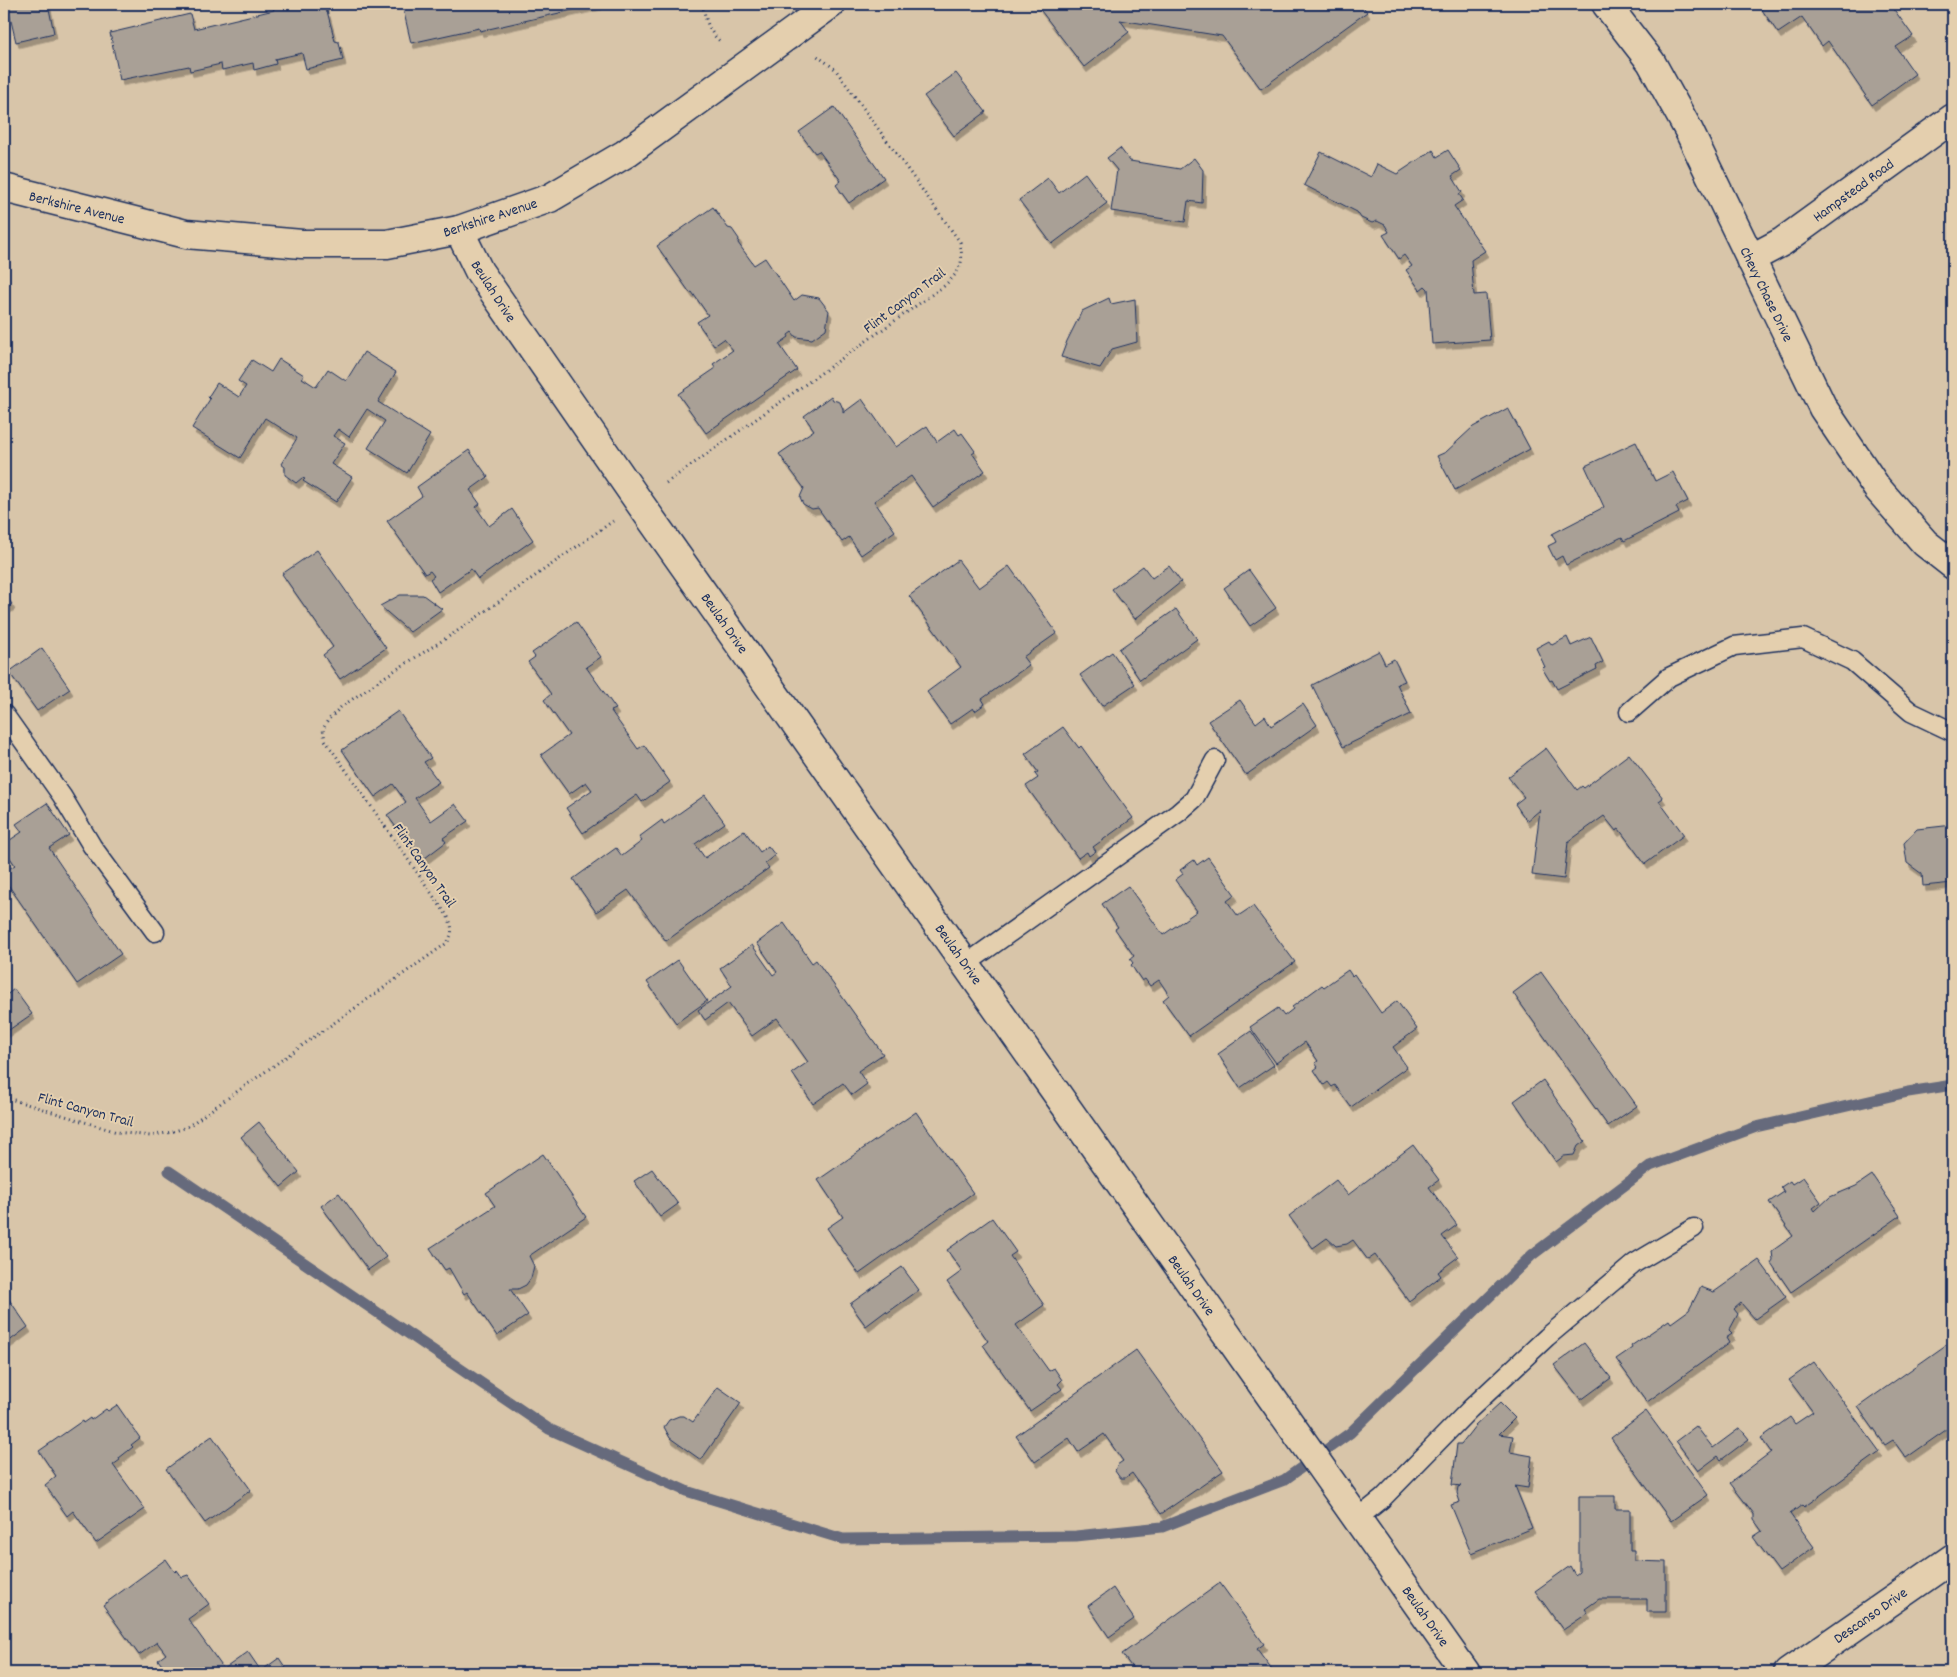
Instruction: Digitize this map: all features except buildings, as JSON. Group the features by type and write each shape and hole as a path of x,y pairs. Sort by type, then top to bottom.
{"street":[{"name":"Berkshire Avenue","path":"4,188 186,234 302,244 387,244 459,230 550,198 626,154 831,4"},
{"name":"Chevy Chase Drive","path":"1606,4 1650,62 1688,128 1823,408 1877,488 1925,543 1953,565"},
{"name":"Hampstead Road","path":"1750,259 1782,242 1953,118"},
{"name":"Beulah Drive","path":"459,230 480,271 590,431 1466,1673"},
{"name":"Descanso Drive","path":"1788,1673 1953,1558"}],"lane":[{"path":"1629,712 1669,676 1734,646 1803,638 1852,661 1911,712 1953,732"},
{"path":"4,714 62,796 92,846 154,932"},
{"path":"966,964 1178,813 1194,799 1215,760"},
{"path":"1357,1519 1382,1499 1470,1409 1547,1337 1636,1262 1694,1228"}],"path":[{"path":"702,4 706,22 713,36 726,45"},
{"name":"Flint Canyon Trail","path":"666,484 944,286 957,274 963,259 960,242 841,77 835,69 814,53"},
{"name":"Flint Canyon Trail","path":"4,1097 117,1132 150,1136 187,1127 447,943 452,935 453,926 448,917 325,740 323,729 328,720 349,702 386,676 456,632 616,519"}],"waterway":[{"path":"169,1171 549,1429 686,1491 843,1539 1076,1536 1162,1527 1284,1480 1350,1433 1532,1255 1650,1166 1756,1127 1908,1092 1953,1085"}]}
